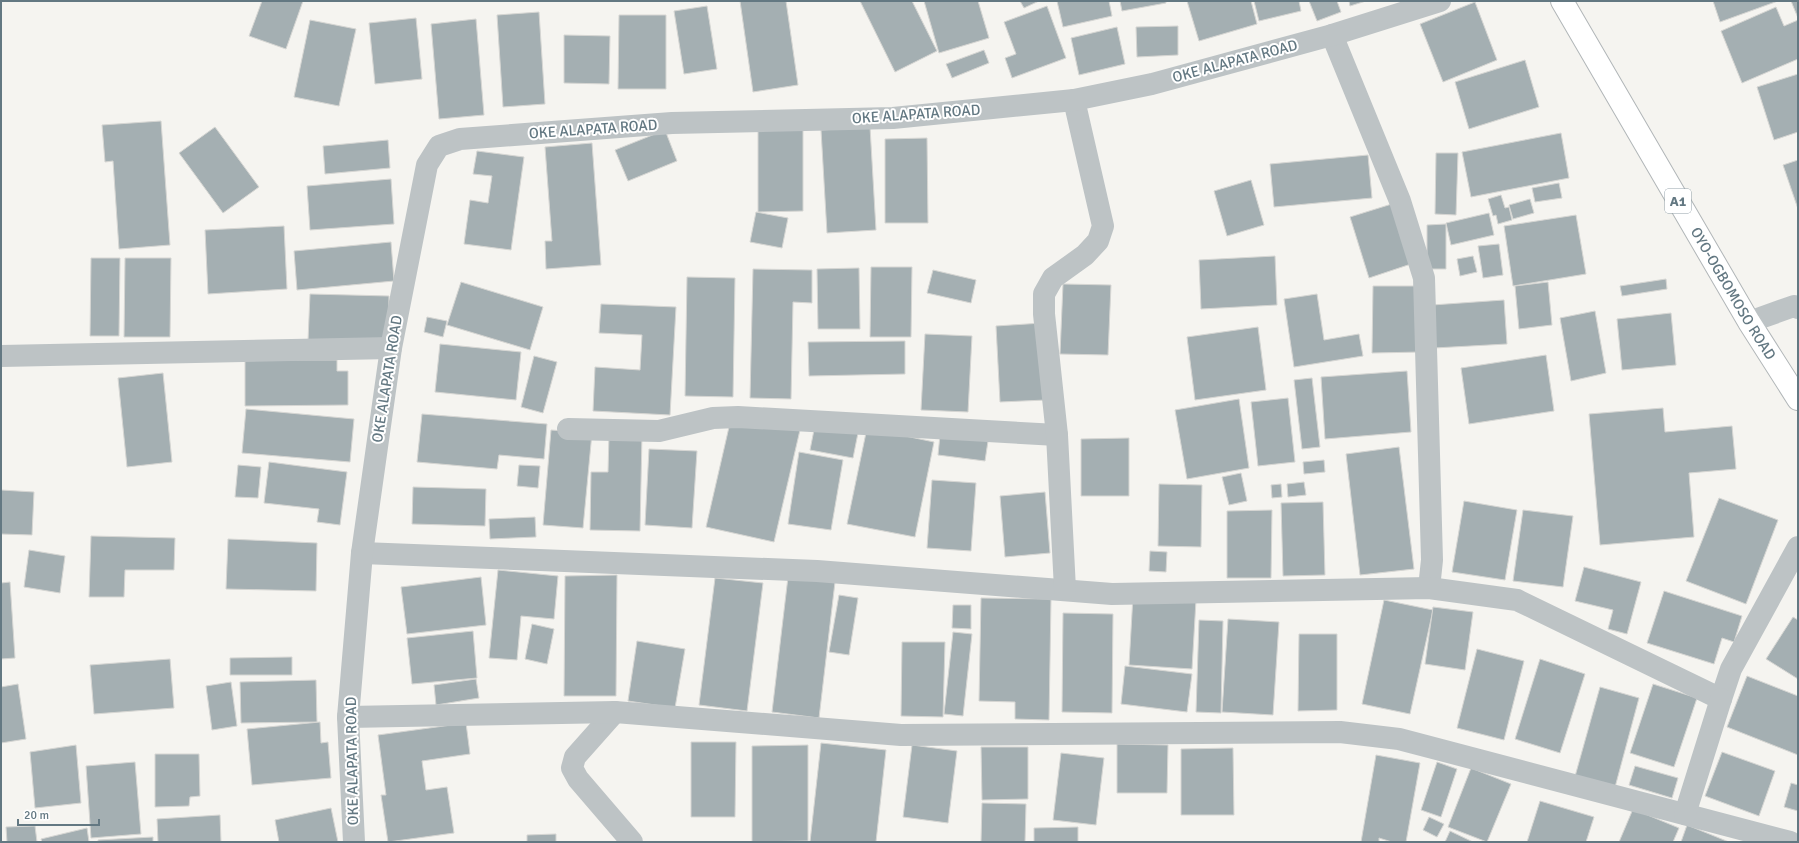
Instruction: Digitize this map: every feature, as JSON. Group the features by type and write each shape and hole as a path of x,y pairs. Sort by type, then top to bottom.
{"highway":[{"name":"OYO-OGBOMOSO ROAD","path":"1562,1 1749,322 1798,398"}],"street":[{"name":"OKE ALAPATA ROAD","path":"354,842 348,717 362,554 391,348 427,165 439,146 460,138 672,123 892,118 1074,100 1152,84 1332,36 1440,1"},
{"path":"1332,36 1400,201 1424,278 1432,560 1429,588"},
{"path":"1065,589 1057,435 1044,314 1044,294 1053,278 1085,255 1098,241 1103,226 1074,100"},
{"path":"1749,322 1794,306 1798,308"},
{"path":"1,356 391,348"},
{"path":"568,429 659,430 713,418 738,416 1057,435"},
{"path":"1685,814 1731,669 1798,547"},
{"path":"362,554 817,571 1065,589 1112,594 1429,588 1517,600 1721,699"},
{"path":"615,712 574,757 572,768 578,779 632,842"},
{"path":"348,717 615,712 901,735 1340,732 1399,740 1790,842"}],"building":[{"path":"262,1 303,1 286,49 249,36"},
{"path":"740,1 786,1 798,85 753,92"},
{"path":"860,1 912,1 937,51 895,72"},
{"path":"924,1 978,1 989,38 939,53"},
{"path":"1020,1 1039,1 1024,8"},
{"path":"1057,1 1109,1 1112,16 1063,27"},
{"path":"1120,1 1166,1 1166,3 1122,11"},
{"path":"1187,1 1251,1 1257,24 1199,41"},
{"path":"1254,1 1299,1 1301,11 1259,21"},
{"path":"1309,1 1337,1 1341,12 1317,21"},
{"path":"1349,1 1366,1 1350,6"},
{"path":"1713,1 1778,1 1720,22"},
{"path":"1791,1 1798,1 1798,18"},
{"path":"1475,2 1497,60 1443,82 1420,24"},
{"path":"707,6 717,69 684,74 674,11"},
{"path":"1047,6 1066,58 1012,78 1005,58 1016,54 1004,22"},
{"path":"1776,7 1784,26 1798,20 1798,59 1742,83 1721,31"},
{"path":"539,12 545,104 503,107 497,15"},
{"path":"619,15 666,15 666,89 618,89"},
{"path":"416,18 422,79 375,84 369,23"},
{"path":"476,19 484,115 439,119 431,24"},
{"path":"310,20 356,29 339,106 294,97"},
{"path":"1178,26 1178,55 1137,57 1136,27"},
{"path":"1117,27 1125,64 1079,75 1071,38"},
{"path":"564,35 610,36 609,84 564,83"},
{"path":"984,50 989,63 952,78 946,64"},
{"path":"1525,60 1539,107 1469,129 1455,82"},
{"path":"1798,74 1798,132 1774,140 1757,87"},
{"path":"161,121 170,245 119,249 113,161 105,162 102,125"},
{"path":"215,127 259,187 223,213 179,153"},
{"path":"870,127 876,230 827,233 821,130"},
{"path":"665,130 677,161 628,181 615,150"},
{"path":"758,130 803,130 803,211 758,212"},
{"path":"1561,133 1569,178 1471,197 1462,152"},
{"path":"927,138 928,223 885,223 885,139"},
{"path":"388,140 390,168 325,174 323,146"},
{"path":"592,143 601,265 546,269 545,241 552,241 545,147"},
{"path":"477,151 524,157 511,250 464,244 470,200 488,203 492,176 473,174"},
{"path":"1436,153 1458,153 1456,215 1435,214"},
{"path":"1368,155 1372,198 1274,207 1270,164"},
{"path":"1798,160 1798,209 1783,165"},
{"path":"391,179 394,224 310,230 307,186"},
{"path":"1251,180 1264,225 1227,236 1214,191"},
{"path":"1559,183 1562,198 1535,202 1532,188"},
{"path":"1501,195 1505,208 1509,207 1512,220 1498,224 1496,215 1493,216 1488,199"},
{"path":"1530,199 1534,213 1513,219 1509,205"},
{"path":"1395,203 1414,263 1369,278 1350,217"},
{"path":"756,212 788,218 782,248 750,242"},
{"path":"1489,213 1494,235 1451,245 1446,223"},
{"path":"1576,215 1586,274 1513,286 1504,226"},
{"path":"1446,224 1446,269 1427,269 1427,225"},
{"path":"284,226 287,289 208,294 205,230"},
{"path":"391,242 394,281 297,290 294,251"},
{"path":"1499,244 1503,275 1483,278 1478,246"},
{"path":"1275,256 1277,305 1201,309 1199,260"},
{"path":"1473,256 1477,272 1460,276 1457,259"},
{"path":"91,258 120,258 119,336 90,336"},
{"path":"125,258 171,258 170,337 124,337"},
{"path":"871,267 912,267 911,337 870,337"},
{"path":"859,268 860,329 818,329 817,269"},
{"path":"753,269 812,270 812,303 793,302 791,399 750,398"},
{"path":"933,270 976,280 971,303 927,293"},
{"path":"687,277 735,278 733,397 685,396"},
{"path":"1666,279 1667,289 1622,296 1620,286"},
{"path":"461,282 543,307 530,350 447,325"},
{"path":"1548,282 1552,325 1519,329 1515,286"},
{"path":"1063,284 1111,285 1108,355 1060,354"},
{"path":"1373,286 1420,286 1421,352 1372,353"},
{"path":"310,294 389,296 388,342 308,341"},
{"path":"1317,294 1324,340 1359,334 1363,356 1294,367 1284,299"},
{"path":"1504,300 1507,344 1434,348 1432,305"},
{"path":"601,304 676,307 670,415 593,411 595,367 640,370 642,335 599,333"},
{"path":"1595,311 1606,373 1571,381 1560,318"},
{"path":"1671,313 1676,365 1622,370 1617,319"},
{"path":"427,317 447,321 443,337 424,332"},
{"path":"1042,323 1046,400 1000,402 996,326"},
{"path":"1258,327 1266,390 1195,400 1187,337"},
{"path":"925,334 972,336 968,412 921,410"},
{"path":"905,341 905,374 809,376 808,342"},
{"path":"440,344 521,352 516,400 435,392"},
{"path":"1546,355 1554,411 1469,424 1461,368"},
{"path":"534,356 557,362 543,413 521,407"},
{"path":"245,360 337,360 337,371 348,371 348,405 245,406"},
{"path":"1407,371 1411,432 1325,439 1321,377"},
{"path":"163,373 172,462 127,467 118,378"},
{"path":"1312,378 1320,447 1302,449 1294,380"},
{"path":"1288,398 1295,462 1258,466 1251,402"},
{"path":"1239,399 1249,468 1187,479 1175,410"},
{"path":"1663,408 1665,432 1732,426 1736,469 1689,473 1694,537 1600,545 1589,414"},
{"path":"246,409 354,419 350,462 242,453"},
{"path":"422,414 547,424 544,459 499,455 497,469 417,462"},
{"path":"732,414 800,430 774,542 706,527"},
{"path":"816,420 859,428 853,458 810,450"},
{"path":"867,428 934,442 915,537 847,524"},
{"path":"551,430 592,433 583,528 543,525"},
{"path":"609,435 642,435 640,531 590,530 591,472 608,472"},
{"path":"940,435 988,441 985,461 938,455"},
{"path":"1129,438 1129,496 1081,496 1081,439"},
{"path":"1399,447 1414,569 1360,575 1346,454"},
{"path":"649,449 697,451 692,528 645,525"},
{"path":"799,452 843,460 831,530 788,524"},
{"path":"1324,460 1325,472 1304,474 1303,462"},
{"path":"269,462 347,472 340,525 317,522 319,509 264,503"},
{"path":"238,465 261,467 258,498 235,497"},
{"path":"519,465 540,466 538,488 517,486"},
{"path":"1241,473 1247,501 1229,505 1222,477"},
{"path":"932,480 976,483 971,551 927,548"},
{"path":"1304,482 1306,495 1288,497 1287,484"},
{"path":"1159,484 1202,485 1201,547 1158,546"},
{"path":"1281,484 1282,497 1272,498 1271,485"},
{"path":"413,487 486,489 485,526 412,524"},
{"path":"1,490 34,492 32,535 1,534"},
{"path":"1045,492 1050,553 1005,557 1000,496"},
{"path":"1719,498 1778,520 1746,604 1686,581"},
{"path":"1464,501 1517,510 1505,580 1452,572"},
{"path":"1323,502 1325,575 1283,576 1281,503"},
{"path":"1272,510 1271,578 1227,578 1227,511"},
{"path":"1523,510 1573,516 1563,587 1513,581"},
{"path":"535,517 536,537 490,539 489,519"},
{"path":"91,536 175,538 174,570 125,570 124,597 89,597"},
{"path":"228,539 317,543 316,591 226,589"},
{"path":"29,550 65,556 60,593 24,587"},
{"path":"1150,551 1167,552 1166,572 1149,571"},
{"path":"1584,567 1641,582 1627,634 1608,629 1613,610 1575,601"},
{"path":"498,570 558,576 554,619 521,616 517,660 489,658"},
{"path":"617,575 616,696 564,696 565,576"},
{"path":"481,577 486,625 407,634 401,587"},
{"path":"788,577 835,582 819,718 772,712"},
{"path":"715,578 763,583 747,711 699,705"},
{"path":"10,582 15,658 1,659 1,583"},
{"path":"1664,591 1742,616 1734,642 1722,638 1714,664 1647,643"},
{"path":"839,595 858,598 849,655 829,652"},
{"path":"1133,596 1196,600 1192,669 1129,665"},
{"path":"981,598 1051,599 1049,720 1015,719 1015,702 979,701"},
{"path":"1384,600 1433,610 1410,714 1362,704"},
{"path":"953,605 971,605 971,629 952,628"},
{"path":"1433,607 1473,612 1465,670 1425,664"},
{"path":"1063,613 1113,614 1112,713 1062,712"},
{"path":"1793,617 1798,620 1798,679 1766,659"},
{"path":"1228,619 1279,622 1273,715 1222,712"},
{"path":"1199,620 1223,621 1221,713 1196,712"},
{"path":"532,624 554,629 547,664 525,659"},
{"path":"473,631 477,678 412,684 407,638"},
{"path":"953,632 972,634 963,716 944,714"},
{"path":"1299,634 1337,634 1337,710 1298,711"},
{"path":"637,641 685,649 675,708 628,701"},
{"path":"902,642 945,642 943,717 901,716"},
{"path":"1477,649 1524,661 1504,740 1457,728"},
{"path":"292,657 292,675 230,675 230,658"},
{"path":"170,659 174,708 94,714 90,665"},
{"path":"1540,659 1585,674 1560,753 1515,739"},
{"path":"1125,666 1192,674 1187,712 1121,704"},
{"path":"1747,676 1798,696 1798,755 1727,727"},
{"path":"476,679 479,698 436,705 434,685"},
{"path":"316,680 317,722 241,723 240,682"},
{"path":"231,682 237,726 212,730 206,686"},
{"path":"18,684 26,739 1,743 1,687"},
{"path":"1653,684 1697,698 1674,767 1630,753"},
{"path":"1600,687 1639,698 1614,791 1574,780"},
{"path":"320,722 321,743 328,742 331,778 252,785 247,729"},
{"path":"466,723 470,754 422,761 426,790 447,787 454,833 388,842 381,795 386,795 378,735"},
{"path":"691,742 736,742 735,817 691,817"},
{"path":"821,743 886,750 876,842 810,842"},
{"path":"1117,744 1168,745 1167,793 1117,793"},
{"path":"76,745 81,803 35,808 30,752"},
{"path":"808,745 808,841 752,842 752,746"},
{"path":"912,745 957,751 948,823 903,817"},
{"path":"981,747 1028,747 1028,799 982,800"},
{"path":"1233,748 1234,815 1181,815 1181,749"},
{"path":"1722,752 1775,771 1759,816 1705,796"},
{"path":"1061,753 1104,758 1096,825 1053,820"},
{"path":"155,754 199,754 200,796 190,797 189,806 155,807"},
{"path":"1376,755 1420,763 1406,842 1392,842 1379,838 1379,842 1361,842"},
{"path":"135,762 141,834 91,838 86,766"},
{"path":"1437,762 1457,769 1441,817 1421,810"},
{"path":"1635,766 1678,778 1672,798 1629,785"},
{"path":"1471,768 1511,784 1487,842 1448,827"},
{"path":"1791,783 1798,785 1798,811 1784,807"},
{"path":"1540,801 1594,817 1586,842 1527,842"},
{"path":"982,803 1026,804 1025,842 981,842"},
{"path":"331,808 338,842 279,842 275,820"},
{"path":"1633,809 1679,828 1673,842 1619,842"},
{"path":"220,815 221,842 158,842 157,819"},
{"path":"1429,817 1444,824 1437,837 1423,830"},
{"path":"1687,825 1729,842 1681,842"},
{"path":"35,826 37,842 7,842 6,827"},
{"path":"1078,827 1078,842 1034,842 1034,828"},
{"path":"87,828 89,842 42,842 41,839"},
{"path":"1450,831 1473,842 1445,842"},
{"path":"556,834 556,842 527,842 527,835"},
{"path":"153,837 153,842 98,842 98,840"}]}
